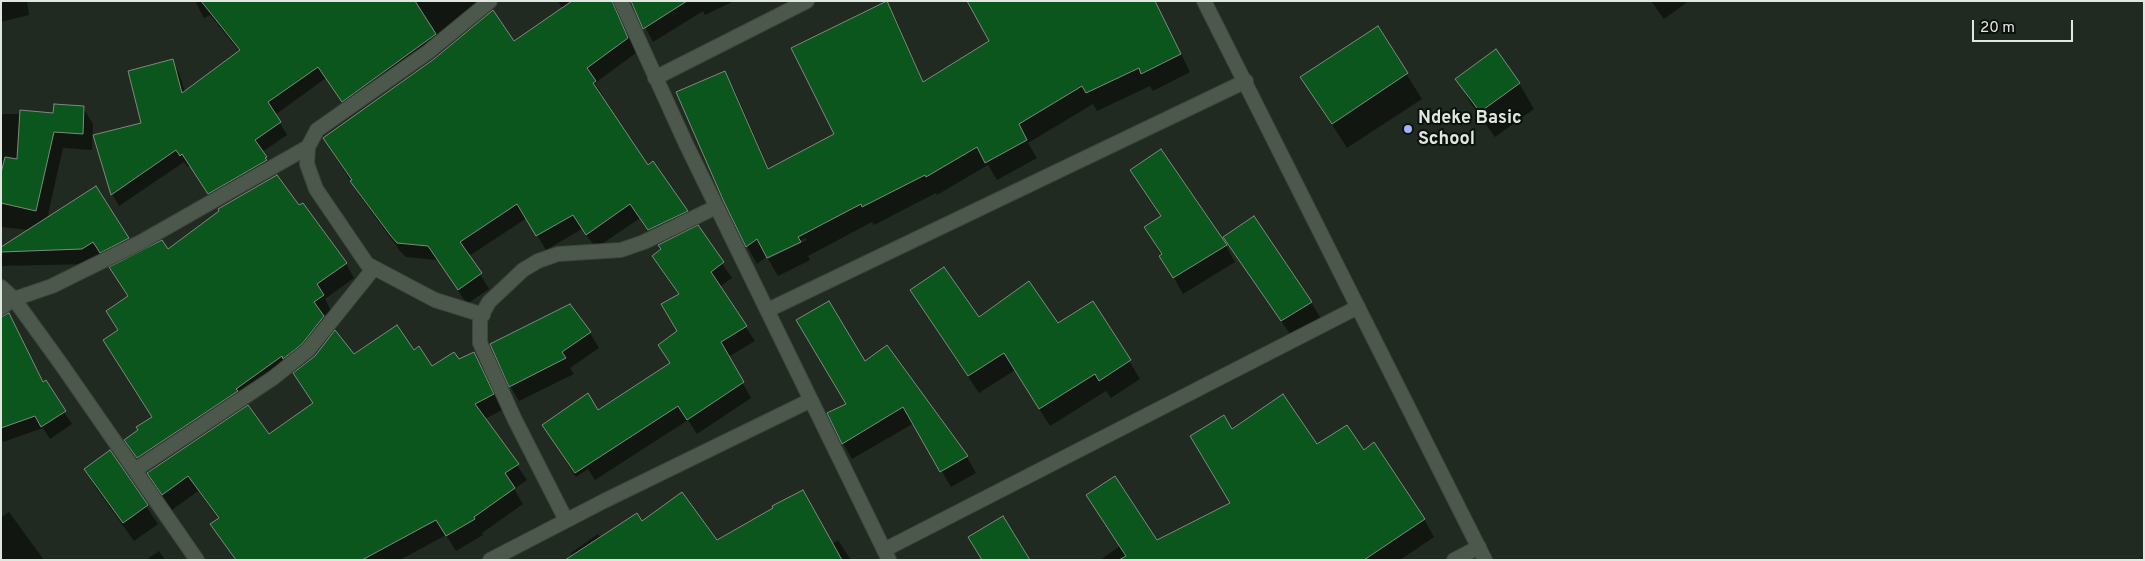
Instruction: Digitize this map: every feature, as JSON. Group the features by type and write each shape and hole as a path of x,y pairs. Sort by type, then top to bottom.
{"street":[{"path":"483,315 434,300 367,264 316,188 307,164 308,147 317,130 428,52 490,1"},
{"path":"621,1 716,207 887,555 1358,307"},
{"path":"655,78 807,1"},
{"path":"1204,1 1246,81 1485,560"},
{"path":"768,310 1246,81"},
{"path":"1,308 14,299 52,286 142,242 308,147"},
{"path":"566,520 514,418 480,343 479,329 483,315 490,302 523,270 538,261 558,254 621,250 644,242 716,207"},
{"path":"135,470 272,378 308,350 374,268"},
{"path":"1,287 14,299 197,560"},
{"path":"490,560 566,520 810,400"},
{"path":"1454,560 1479,547"}],"building":[{"path":"201,1 415,1 436,34 342,102 318,67 268,102 281,122 255,140 267,157 265,158 267,160 208,194 182,154 180,156 176,150 111,195 93,135 141,123 128,71 173,59 182,93 240,50"},
{"path":"572,1 612,1 628,38 587,68 596,81 593,83 648,165 653,161 688,211 648,230 630,204 586,235 573,215 536,236 517,204 460,242 482,273 458,290 428,246 397,243 350,181 352,180 323,138 434,59 493,10 514,41"},
{"path":"631,1 687,1 643,29"},
{"path":"887,1 923,82 989,41 967,1 1155,1 1181,54 1141,74 1139,68 1086,93 1082,86 1019,124 1027,140 985,163 977,147 926,177 925,175 862,207 861,204 798,237 801,242 767,258 757,239 746,247 724,202 676,92 725,71 768,169 834,134 791,48"},
{"path":"1378,26 1408,73 1332,124 1300,77"},
{"path":"1496,49 1520,83 1480,112 1455,79"},
{"path":"54,104 84,106 83,134 54,132 36,211 1,203 1,173 5,157 17,159 20,110 53,113"},
{"path":"1161,149 1227,245 1173,278 1159,256 1162,254 1144,227 1161,216 1130,170"},
{"path":"277,175 299,205 303,203 347,263 317,284 324,295 314,302 324,316 302,344 283,359 282,356 236,389 238,391 137,458 124,440 138,430 136,427 152,417 103,340 118,330 106,311 128,296 109,267 162,240 168,249 219,211 218,209"},
{"path":"96,186 129,238 100,253 93,242 82,249 1,252 1,247"},
{"path":"1254,216 1312,302 1281,321 1223,237"},
{"path":"698,225 724,262 711,272 747,326 721,342 744,382 687,420 678,406 575,473 542,425 588,393 598,410 670,363 658,345 677,331 661,304 679,294 652,256 661,249 658,245"},
{"path":"944,267 979,317 1029,281 1058,323 1093,301 1131,360 1099,381 1095,374 1039,409 1004,353 968,376 910,290"},
{"path":"829,301 865,361 887,345 968,456 940,472 903,407 842,444 827,413 846,404 796,320"},
{"path":"570,304 591,332 562,352 566,358 509,387 490,344"},
{"path":"9,313 43,382 46,380 66,411 41,427 35,416 1,428 1,317"},
{"path":"397,325 414,350 419,346 432,366 454,352 459,359 474,352 494,394 475,404 519,464 505,473 515,488 474,517 475,519 446,536 436,520 362,560 236,560 210,524 219,518 188,476 162,495 147,473 248,405 269,434 313,403 293,373 315,356 335,330 354,354"},
{"path":"1283,394 1317,444 1347,425 1364,450 1374,442 1425,519 1364,560 1119,560 1126,556 1086,495 1115,476 1157,540 1230,503 1190,436 1224,415 1232,429"},
{"path":"110,450 148,505 123,523 84,469"},
{"path":"803,490 842,560 565,560 637,513 642,521 682,492 717,540 773,508 772,506"},
{"path":"1003,516 1030,560 982,560 968,537"}],"place":[{"name":"Ndeke Basic School","path":"1408,129"}]}
